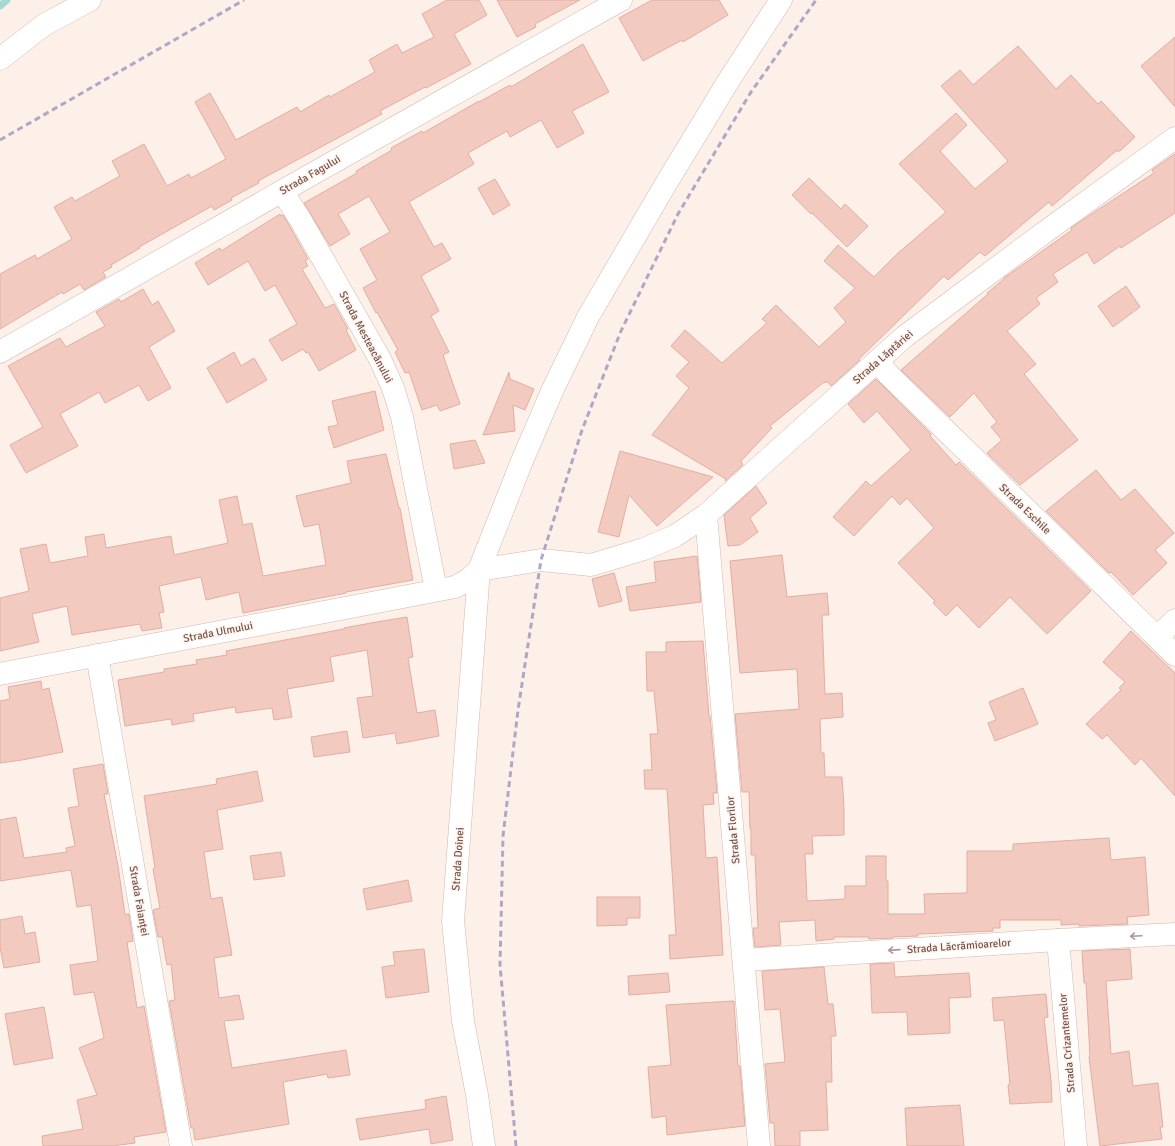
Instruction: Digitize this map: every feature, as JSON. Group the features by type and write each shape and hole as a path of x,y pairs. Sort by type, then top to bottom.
{"street":[{"path":"0,59 44,25 90,0"},
{"name":"Strada Fagului","path":"0,352 621,0"},
{"path":"479,570 522,461 550,396 588,317 729,80 781,0"},
{"name":"Strada Lăptăriei","path":"479,570 541,560 591,565 644,550 675,536 706,515 904,338 1049,229 1175,138"},
{"name":"Strada Mesteacănului","path":"282,191 300,219 380,359 393,388 402,418 436,590"},
{"name":"Strada Eschile","path":"877,361 889,375 1175,656"},
{"name":"Strada Florilor","path":"706,515 759,1146"},
{"name":"Strada Ulmului","path":"0,674 455,587 468,580 479,570"},
{"name":"Strada Doinei","path":"479,570 453,921 463,1021 477,1095 484,1146"},
{"path":"1157,637 1175,620"},
{"name":"Strada Faianței","path":"97,655 180,1146"},
{"name":"Strada Lăcrămioarelor","path":"744,960 1175,934"},
{"name":"Strada Crizantemelor","path":"1058,940 1076,1146"}],"building":[{"path":"447,0 479,0 487,15 454,34 471,64 380,111 382,114 258,181 259,183 231,198 232,200 214,210 212,206 139,247 140,248 111,265 112,267 103,272 106,277 84,290 80,284 63,294 62,292 0,329 0,274 35,255 37,259 72,239 54,207 72,197 75,201 120,176 112,161 144,144 167,186 189,174 191,178 226,159 195,102 210,93 236,140 297,107 300,112 329,95 330,97 375,72 369,60 397,44 402,53 434,37 422,14"},
{"path":"497,0 580,0 535,24 536,27 517,37"},
{"path":"652,0 719,0 728,15 683,42 682,40 643,61 619,18"},
{"path":"1175,37 1175,107 1141,66"},
{"path":"583,44 609,92 572,111 584,133 557,148 541,120 510,137 507,131 468,153 474,164 409,202 434,247 442,243 451,259 421,276 439,311 431,316 449,352 443,355 460,404 440,411 437,405 422,410 409,372 405,373 395,352 398,350 363,288 377,280 360,249 390,232 369,196 338,214 350,234 330,246 304,203 357,173 356,171 392,150 391,148 422,131 423,133 510,85 511,87"},
{"path":"1018,46 1056,89 1071,75 1098,104 1101,101 1135,137 1120,151 1116,151 1052,206 1049,202 985,256 980,252 948,280 944,276 859,359 860,360 831,386 827,381 825,383 824,382 770,426 772,428 741,461 743,465 725,481 726,479 652,435 689,388 676,376 689,362 671,346 685,330 722,363 767,323 762,319 776,305 819,347 846,322 834,308 855,288 824,261 838,245 874,277 897,254 946,212 899,164 956,113 967,125 940,151 975,189 1008,161 941,86 960,70 973,85"},
{"path":"1175,154 1175,213 1121,248 1120,246 1094,264 1087,252 1053,274 1058,282 1036,298 1040,304 1007,331 1036,364 1024,374 1078,440 1020,485 987,453 1002,440 991,427 997,422 974,393 950,417 901,370 988,294 987,293 1004,278 1072,230 1071,228 1154,173 1152,170"},
{"path":"809,178 841,209 845,204 868,226 847,247 792,195"},
{"path":"495,179 510,205 493,215 478,188"},
{"path":"280,214 281,216 283,215 308,259 305,261 308,266 302,269 325,308 334,304 348,329 346,330 356,350 319,371 308,352 306,353 303,349 282,361 269,340 297,324 275,285 265,291 248,261 208,285 195,263 220,248 221,251"},
{"path":"1126,286 1140,307 1113,327 1098,306"},
{"path":"143,289 152,305 158,301 175,331 149,347 171,388 148,401 139,385 105,403 99,392 60,414 78,446 26,473 10,445 43,427 8,366 60,338 66,347 105,326 96,312 119,299 121,302"},
{"path":"234,352 241,366 254,358 267,380 227,403 207,368"},
{"path":"509,372 510,379 534,389 525,410 513,405 515,431 483,435"},
{"path":"876,379 931,434 930,436 956,465 959,462 1091,591 1047,634 1010,597 979,628 957,605 946,616 933,603 935,601 898,563 934,528 907,498 900,505 892,496 854,536 833,517 866,481 871,486 911,450 877,411 864,423 848,404"},
{"path":"375,391 384,430 334,448 328,427 338,425 332,401"},
{"path":"475,440 485,463 454,469 450,444"},
{"path":"620,451 713,477 657,526 629,495 619,537 598,532"},
{"path":"386,454 400,508 413,580 243,613 239,592 206,600 201,577 159,586 164,612 159,613 162,628 142,631 140,624 72,635 67,606 32,614 39,642 0,651 0,598 29,591 20,549 46,544 50,563 88,556 85,537 104,534 106,548 171,536 174,555 228,543 219,500 237,496 243,525 252,523 263,576 326,565 319,524 304,527 296,496 351,483 347,461"},
{"path":"1096,470 1121,500 1135,489 1174,533 1155,550 1167,563 1133,595 1111,572 1109,573 1046,511"},
{"path":"756,486 767,503 750,518 758,532 740,545 728,546 724,515"},
{"path":"782,555 787,597 827,593 829,615 822,615 825,694 842,693 843,717 820,719 821,753 824,753 825,777 842,777 844,835 812,836 813,854 805,854 807,901 845,899 845,886 866,886 866,856 886,856 888,914 925,914 924,894 967,893 967,851 1013,851 1013,844 1109,838 1111,860 1145,857 1149,915 1127,917 1128,924 1079,926 1079,924 1061,925 1061,920 1000,920 1000,928 993,928 993,931 918,934 918,936 869,939 869,937 834,937 834,939 816,941 815,920 779,922 781,945 755,947 753,928 758,928 755,855 751,855 749,792 742,792 735,714 799,709 797,669 740,673 730,561"},
{"path":"697,556 701,602 630,611 626,587 656,582 654,562"},
{"path":"614,573 622,601 599,607 592,579"},
{"path":"407,617 413,657 408,658 417,713 435,710 439,736 397,744 395,733 363,738 357,698 373,696 367,650 330,657 334,681 287,689 292,717 274,720 272,708 236,713 235,707 193,714 194,721 172,725 171,719 125,726 118,680 164,672 164,669 197,664 196,660 227,655 226,651"},
{"path":"1131,631 1175,673 1175,796 1141,758 1135,765 1107,735 1102,739 1086,724 1121,690 1119,688 1125,682 1103,662"},
{"path":"703,641 717,793 713,793 714,804 703,805 706,858 717,857 723,955 670,959 669,935 676,935 667,789 645,789 644,770 652,770 650,734 658,734 654,691 647,691 646,652 666,652 666,642"},
{"path":"41,681 42,690 49,688 63,752 0,763 0,701 10,699 8,687"},
{"path":"1023,688 1038,724 995,741 988,723 996,720 989,702"},
{"path":"347,731 350,752 314,757 311,737"},
{"path":"103,764 108,794 104,794 118,866 125,915 129,914 133,941 127,942 137,1008 144,1006 166,1132 134,1137 135,1143 112,1146 43,1146 42,1136 83,1129 77,1100 97,1095 79,1048 104,1038 94,992 74,995 70,965 98,961 91,905 77,907 71,870 0,881 0,820 16,817 24,858 67,852 66,848 75,846 68,808 79,806 73,769"},
{"path":"257,771 263,801 217,810 223,849 204,852 211,899 222,897 232,955 214,958 219,998 239,995 244,1019 224,1021 232,1068 346,1050 350,1075 328,1078 327,1074 283,1082 289,1124 195,1140 193,1128 191,1128 169,1001 175,1000 171,964 167,965 162,937 158,937 153,910 160,908 153,869 155,868 144,796 217,784 216,779"},
{"path":"281,852 285,876 254,880 250,856"},
{"path":"408,880 412,901 367,910 363,889"},
{"path":"597,897 640,897 640,918 627,918 627,925 597,926"},
{"path":"22,916 25,934 35,932 40,962 4,968 0,947 0,920"},
{"path":"424,949 429,992 386,998 382,967 395,965 393,952"},
{"path":"1130,949 1132,979 1106,981 1111,1054 1129,1051 1133,1086 1158,1083 1163,1127 1160,1127 1162,1139 1100,1146 1089,1057 1086,983 1084,983 1082,951"},
{"path":"894,963 895,977 969,973 971,997 949,998 950,1033 908,1035 907,1012 872,1013 870,964"},
{"path":"824,967 828,1004 833,1004 836,1036 831,1036 832,1082 826,1082 828,1130 800,1131 800,1146 775,1146 774,1123 770,1123 765,1064 785,1062 780,1009 765,1010 762,971"},
{"path":"668,973 670,992 629,995 628,976"},
{"path":"1046,994 1048,1017 1044,1018 1052,1102 1010,1104 1008,1086 1010,1084 1004,1020 994,1021 992,998"},
{"path":"734,1001 738,1066 740,1066 745,1126 667,1135 666,1116 652,1118 648,1067 671,1065 666,1005"},
{"path":"44,1007 53,1058 14,1065 5,1014"},
{"path":"446,1096 453,1140 431,1144 429,1129 360,1140 356,1119 426,1109 425,1100"},
{"path":"960,1105 964,1146 907,1146 905,1108"}],"waterway":[{"path":"0,6 7,0"}],"railway":[{"path":"0,140 244,0"},
{"path":"516,1146 500,965 503,836 518,710 541,560 582,430 621,331 678,214 751,92 816,0"}]}
